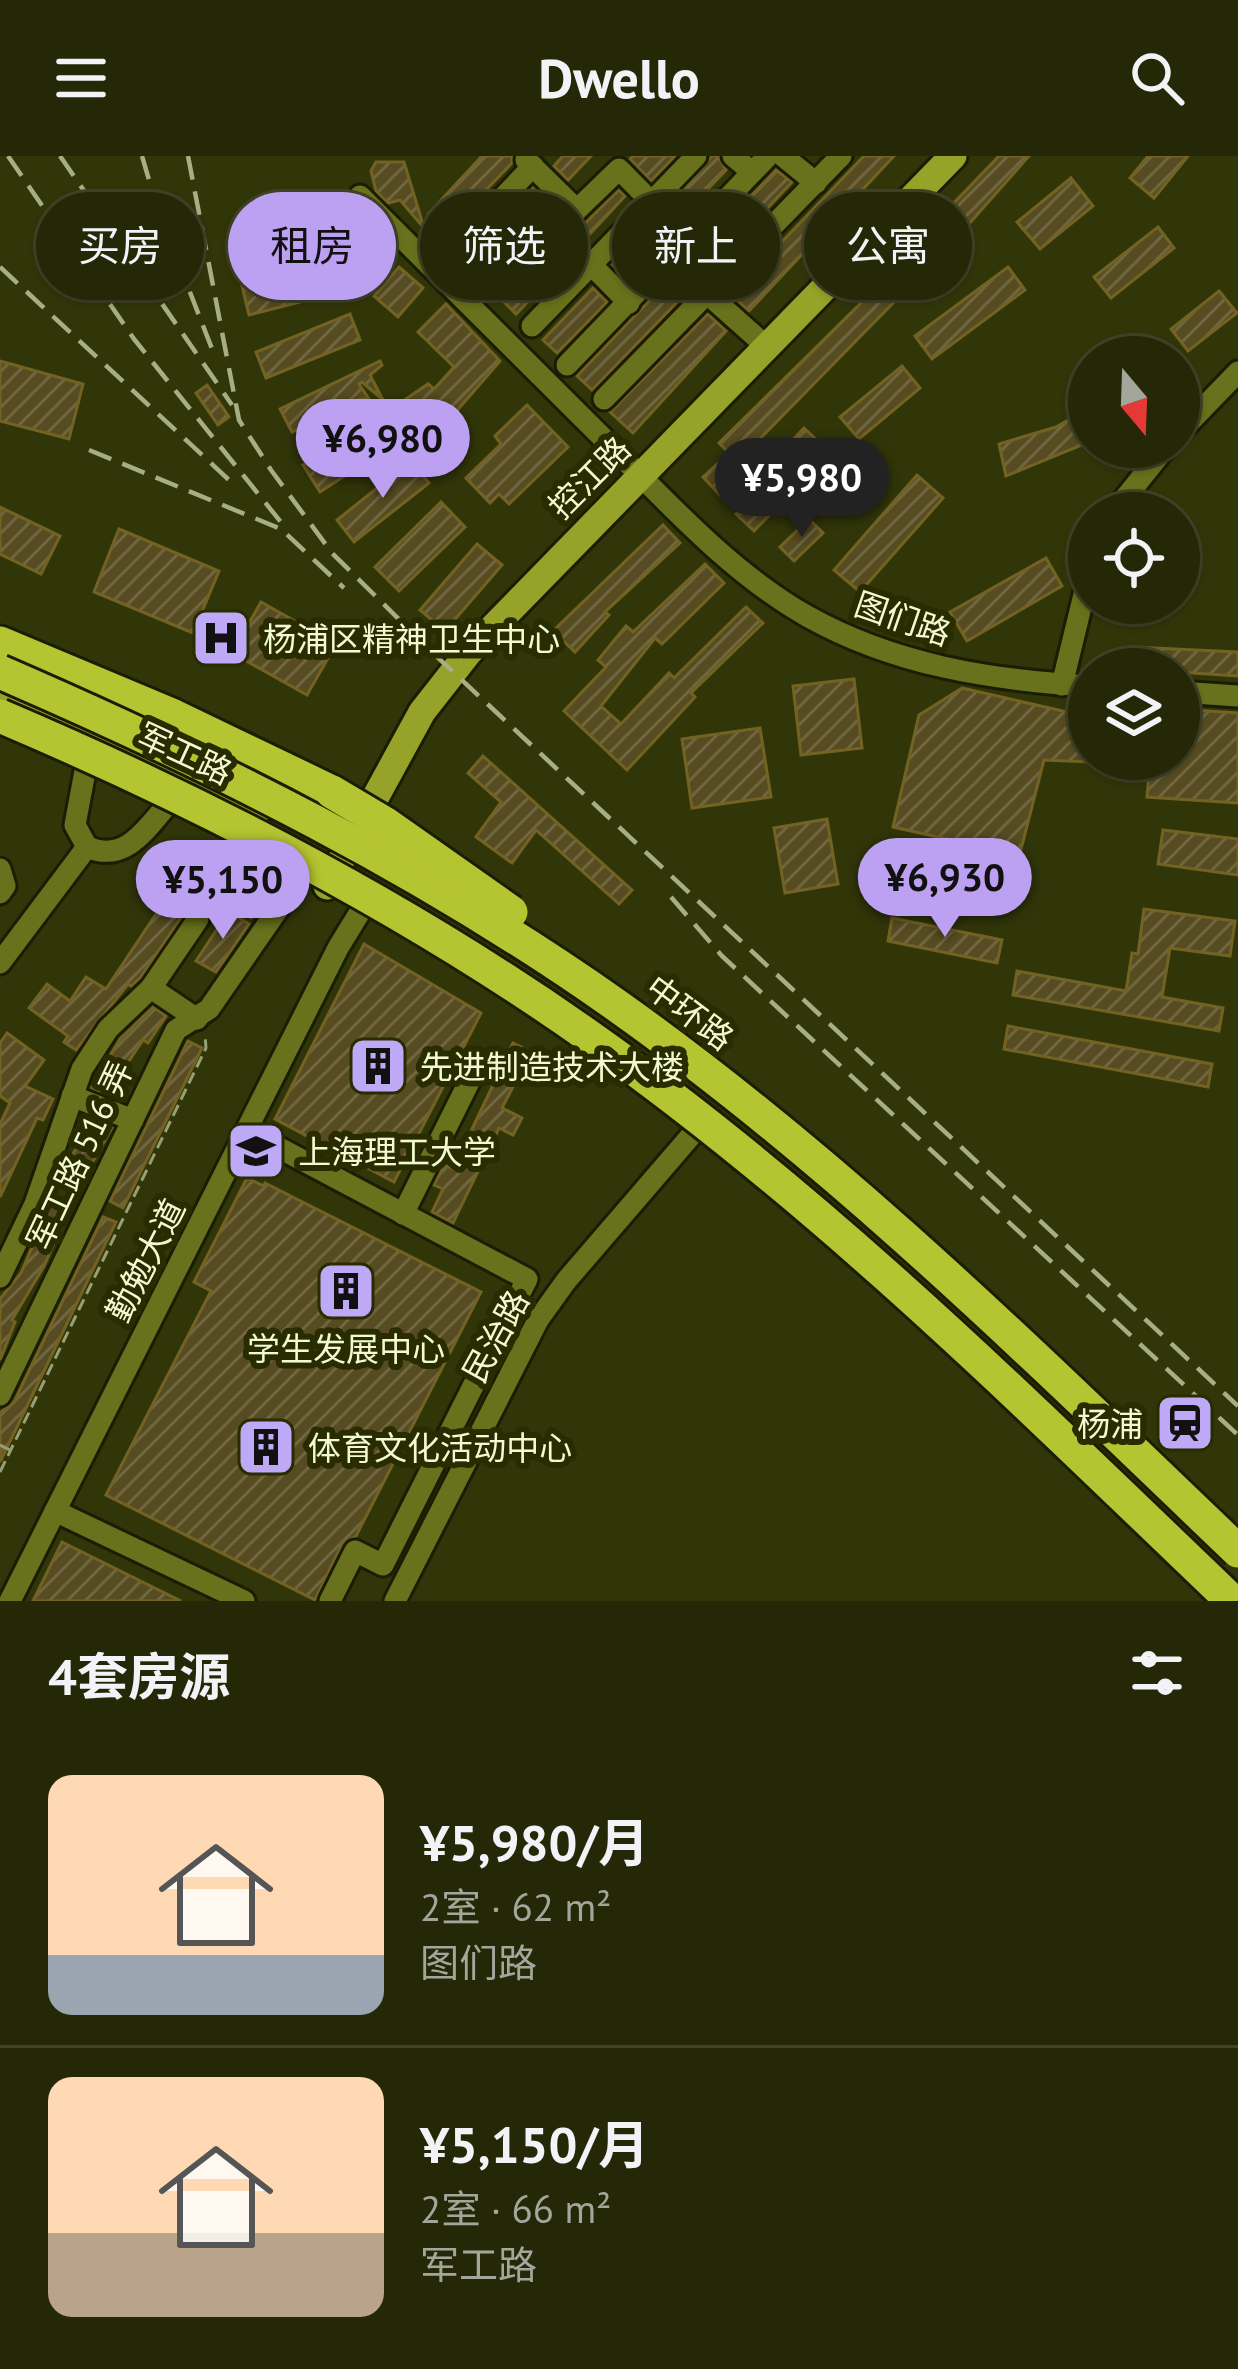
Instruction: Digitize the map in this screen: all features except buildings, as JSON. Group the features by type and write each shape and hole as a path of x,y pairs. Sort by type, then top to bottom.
{"highway":[{"path":"0,643 226,740 386,824 528,925 616,1005"},
{"name":"中环路","path":"0,673 211,766 316,820 418,878 616,1005 772,1124 891,1224 1238,1551"},
{"path":"0,716 193,802 296,856 496,974 591,1037 746,1156 879,1268 1232,1601"}],"main road":[{"name":"控江路","path":"335,861 422,712 470,652 953,156"},
{"path":"0,660 216,755 335,861 660,1074 826,1201 1238,1592"},
{"path":"0,693 91,755 161,733"},
{"name":"军工路","path":"0,706 91,755 335,861"},
{"name":"军工路","path":"0,729 91,755 166,806 335,861"},
{"path":"335,861 363,908 532,1012 695,1131 914,1315 1216,1601"},
{"path":"335,861 524,929 622,995 797,1128 957,1268 1238,1534"},
{"path":"335,861 530,960 716,1095 878,1226 1238,1569"},
{"path":"514,977 532,1012"},
{"path":"797,1128 821,1180"},
{"path":"1113,1474 1141,1530"}],"street":[{"path":"662,192 696,156"},
{"path":"732,192 760,164 733,156"},
{"path":"783,156 816,183"},
{"path":"780,219 842,156"},
{"path":"503,192 528,161 559,192"},
{"path":"588,199 625,163 645,192"},
{"name":"图们路","path":"396,232 739,568 810,618 926,664 980,677 1068,685"},
{"path":"532,326 612,244"},
{"path":"588,263 629,303"},
{"path":"567,365 632,300"},
{"path":"604,399 698,300"},
{"path":"711,300 767,347"},
{"path":"1200,411 1238,372"},
{"path":"1130,492 1149,468"},
{"path":"1061,685 1076,624"},
{"path":"1200,693 1238,696"},
{"path":"82,853 75,825 91,755"},
{"path":"82,853 127,847 166,806"},
{"path":"0,963 82,853"},
{"name":"军工路 516 弄","path":"0,1395 176,1030 209,1009 283,902 335,861"},
{"path":"0,869 4,886 0,892"},
{"name":"勤勉大道","path":"10,1601 338,948 363,908"},
{"name":"军工路 516 弄","path":"0,1277 48,1169 82,1069 108,1029 151,988 198,919"},
{"path":"151,988 197,1019"},
{"path":"403,1214 473,1074"},
{"path":"72,1096 133,1120"},
{"path":"247,1131 526,1279 383,1564 356,1551 331,1601"},
{"name":"民治路","path":"395,1601 538,1320 695,1131"},
{"path":"56,1511 235,1599"}],"path":[{"path":"198,919 235,908 266,926"},
{"path":"0,1472 206,1048 197,1019"},
{"path":"48,1169 92,1206"},
{"path":"0,1445 11,1451"}],"railway":[{"path":"8,156 134,339 284,526"},
{"path":"60,156 232,405"},
{"path":"142,156 214,354"},
{"path":"188,156 239,420 332,553 434,654 1238,1406"},
{"path":"0,267 229,480"},
{"path":"89,450 281,529 344,588"},
{"path":"671,897 722,956 1238,1435"}],"place":[{"name":"杨浦区精神卫生中心","path":"221,638"},
{"name":"先进制造技术大楼","path":"378,1066"},
{"name":"上海理工大学","path":"256,1151"},
{"name":"学生发展中心","path":"346,1291"},
{"name":"杨浦","path":"1185,1423"},
{"name":"体育文化活动中心","path":"266,1447"}]}
